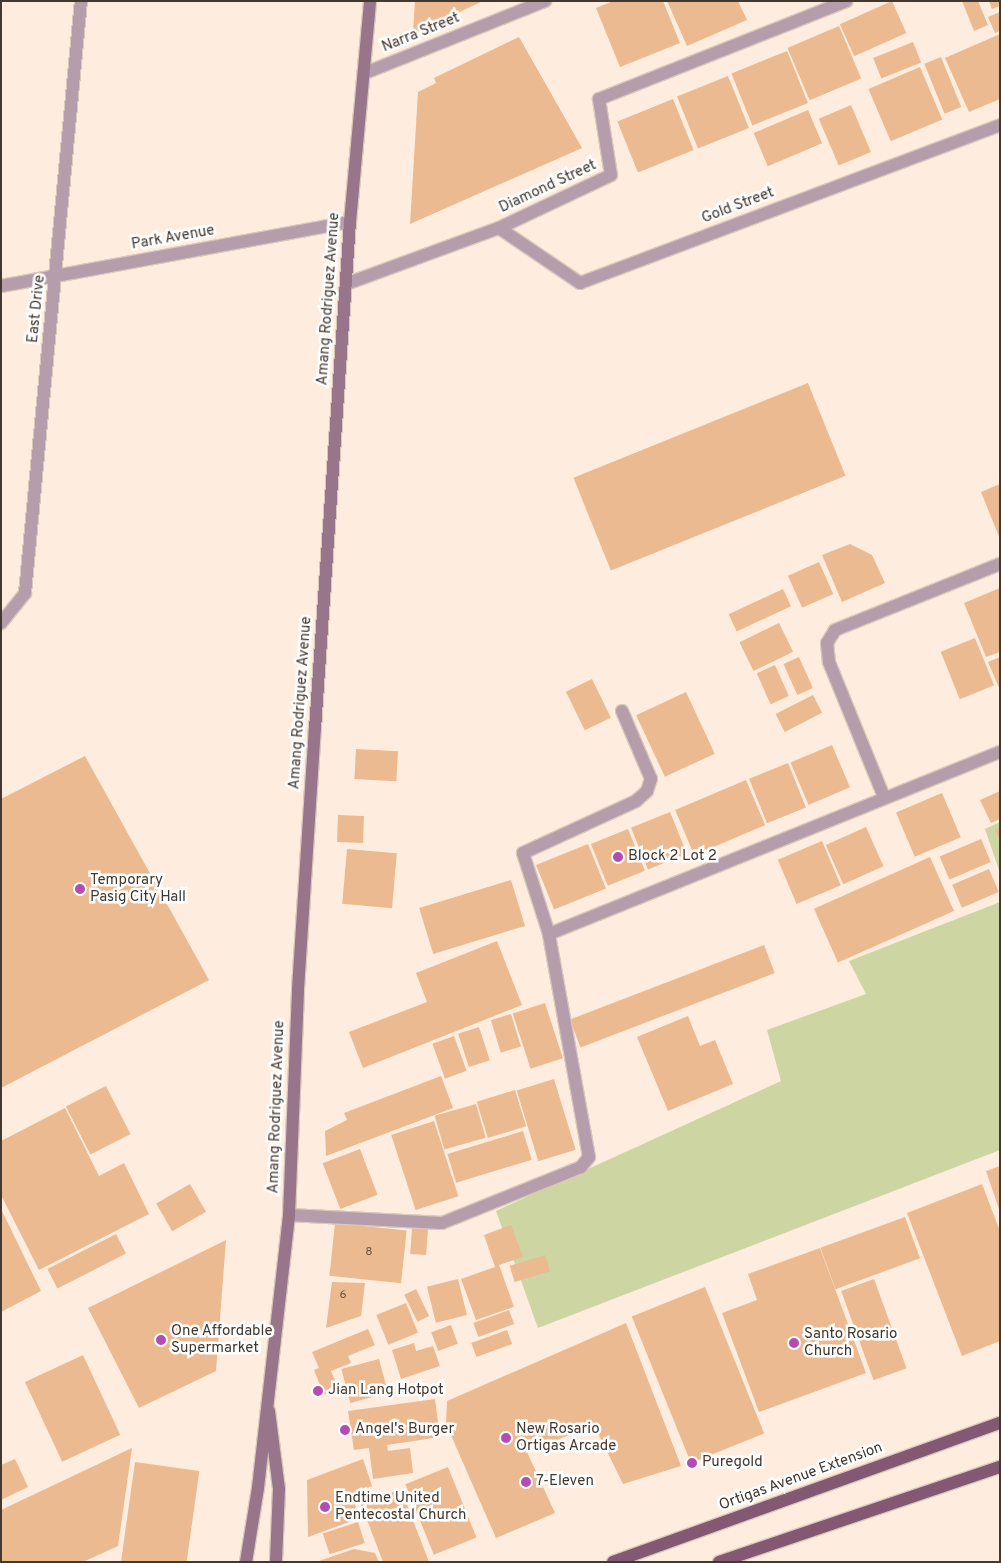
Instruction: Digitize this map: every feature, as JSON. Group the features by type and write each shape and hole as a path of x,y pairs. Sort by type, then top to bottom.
{"main road":[{"name":"Amang Rodriguez Avenue","path":"246,1562 268,1406 289,1215 298,989 350,222 365,73 370,1"},
{"name":"Amang Rodriguez Avenue","path":"268,1406 279,1489 276,1562"},
{"name":"Ortigas Avenue Extension","path":"613,1562 1000,1423"},
{"path":"719,1562 1000,1467"}],"street":[{"name":"East Drive","path":"6,619 25,593 57,276 81,1"},
{"name":"Narra Street","path":"365,73 545,1"},
{"name":"Diamond Street","path":"346,284 499,228 611,175 599,99 846,1"},
{"name":"Gold Street","path":"499,228 580,283 1000,125"},
{"name":"Park Avenue","path":"1,286 350,222"},
{"path":"884,797 828,662 827,643 835,630 1000,564"},
{"path":"289,1215 442,1223 582,1167 589,1158 549,934 522,853 636,801 647,791 651,779 622,710"},
{"path":"549,934 884,797 1000,752"}],"green space":[{"path":"1000,822 1000,873 985,829"},
{"path":"1000,902 1000,1150 538,1328 496,1211 781,1081 767,1030 866,994 849,961"}],"building":[{"path":"415,1 483,1 413,34"},
{"path":"613,1 663,1 680,43 620,67 596,8"},
{"path":"667,1 738,1 747,20 687,46"},
{"path":"892,1 906,33 854,56 840,24"},
{"path":"962,1 978,1 988,25 974,31"},
{"path":"989,1 1000,1 1000,6 992,9"},
{"path":"1000,12 1000,31 995,33 988,17"},
{"path":"839,26 861,78 810,100 787,48"},
{"path":"1000,34 1000,99 969,112 945,58"},
{"path":"519,37 582,148 410,224 418,92 436,83 434,78"},
{"path":"913,42 921,62 881,79 873,58"},
{"path":"787,51 808,103 752,125 731,73"},
{"path":"941,57 961,107 945,114 924,64"},
{"path":"920,67 942,119 891,141 868,89"},
{"path":"728,76 749,128 698,149 677,97"},
{"path":"673,99 694,150 638,172 617,121"},
{"path":"851,105 871,152 839,166 819,119"},
{"path":"808,110 822,143 768,166 754,133"},
{"path":"808,383 845,476 611,570 573,478"},
{"path":"1000,484 1000,539 981,492"},
{"path":"850,544 872,555 885,583 842,602 822,555"},
{"path":"819,562 833,594 802,608 788,576"},
{"path":"1000,588 1000,652 986,657 964,603"},
{"path":"783,589 791,606 737,632 729,614"},
{"path":"779,623 793,652 753,671 739,642"},
{"path":"975,638 994,685 960,699 941,652"},
{"path":"799,657 813,688 797,695 783,664"},
{"path":"1000,657 1000,690 988,662"},
{"path":"775,665 789,696 771,704 757,673"},
{"path":"592,679 611,718 585,730 566,692"},
{"path":"686,692 715,754 665,777 636,715"},
{"path":"813,695 822,713 785,732 776,714"},
{"path":"832,745 850,787 809,805 791,763"},
{"path":"356,749 398,751 396,781 354,779"},
{"name":"Temporary Pasig City Hall","path":"85,756 209,980 1,1088 1,799"},
{"path":"788,763 806,808 767,823 749,779"},
{"path":"746,780 765,825 694,855 675,810"},
{"path":"1000,791 1000,819 991,823 980,800"},
{"path":"942,793 961,837 915,857 896,813"},
{"path":"670,812 687,854 648,869 631,828"},
{"path":"338,815 364,816 363,843 337,842"},
{"path":"866,827 883,866 843,884 826,845"},
{"path":"1000,828 1000,840 995,830"},
{"name":"Block 2 Lot 2","path":"628,829 645,871 608,886 591,844"},
{"path":"981,839 991,862 949,880 940,857"},
{"path":"822,841 841,885 797,904 778,860"},
{"path":"588,844 606,889 554,909 536,865"},
{"path":"347,849 397,853 392,908 342,904"},
{"path":"930,857 954,911 838,963 814,909"},
{"path":"989,869 999,892 962,908 952,885"},
{"path":"511,880 525,926 433,954 419,908"},
{"path":"497,941 522,1005 363,1068 349,1032 427,1002 416,973"},
{"path":"764,945 775,973 581,1048 570,1020"},
{"path":"545,1003 563,1058 531,1069 513,1014"},
{"path":"511,1014 521,1047 501,1053 491,1020"},
{"path":"688,1016 700,1046 715,1040 733,1084 668,1111 637,1037"},
{"path":"479,1027 490,1060 469,1067 458,1034"},
{"path":"454,1036 467,1071 445,1079 432,1044"},
{"path":"441,1076 453,1108 326,1156 325,1131 347,1120 344,1113"},
{"path":"554,1079 576,1150 538,1161 517,1090"},
{"path":"106,1086 131,1134 90,1155 66,1106"},
{"path":"515,1090 526,1126 488,1138 477,1102"},
{"path":"476,1104 486,1138 444,1149 435,1116"},
{"path":"65,1108 99,1176 124,1163 149,1214 39,1270 1,1195 1,1141"},
{"path":"434,1121 458,1196 416,1210 391,1135"},
{"path":"523,1131 532,1160 456,1183 447,1154"},
{"path":"360,1149 378,1195 340,1209 323,1163"},
{"path":"1000,1166 1000,1209 999,1209 986,1171"},
{"path":"190,1184 206,1212 172,1231 156,1204"},
{"path":"982,1184 1000,1231 1000,1341 962,1356 907,1213"},
{"path":"1,1209 41,1291 1,1312"},
{"path":"905,1217 920,1258 835,1289 820,1248"},
{"path":"335,1223 407,1231 401,1283 329,1276"},
{"path":"511,1225 523,1257 499,1265 514,1307 476,1320 461,1279 495,1267 484,1235"},
{"path":"412,1228 428,1229 426,1255 410,1254"},
{"path":"116,1234 126,1254 57,1289 47,1269"},
{"name":"One Affordable Supermarket","path":"226,1240 216,1371 139,1408 88,1308"},
{"name":"Santo Rosario Church","path":"820,1248 866,1373 759,1412 722,1313 757,1300 748,1274"},
{"path":"545,1255 550,1271 515,1282 510,1266"},
{"path":"458,1279 467,1315 436,1323 427,1287"},
{"path":"874,1279 906,1368 874,1380 841,1291"},
{"path":"332,1282 365,1283 361,1316 326,1328"},
{"path":"705,1287 764,1433 691,1463 632,1317"},
{"path":"416,1289 429,1316 417,1322 404,1295"},
{"path":"406,1303 418,1333 388,1345 376,1315"},
{"path":"509,1310 514,1324 478,1337 473,1323"},
{"name":"New Rosario Ortigas Arcade","path":"626,1323 681,1466 623,1484 594,1425 527,1452 555,1513 496,1538 446,1424 447,1401"},
{"path":"451,1325 458,1344 438,1351 431,1332"},
{"path":"368,1329 375,1345 348,1356 351,1363 331,1371 339,1389 324,1395 314,1370 319,1368 312,1352"},
{"path":"507,1330 512,1344 476,1357 471,1343"},
{"path":"414,1343 416,1351 433,1346 440,1366 401,1379 392,1350"},
{"path":"83,1355 120,1435 62,1462 25,1382"},
{"path":"379,1359 388,1393 350,1403 341,1369"},
{"path":"435,1399 440,1437 387,1445 388,1451 410,1448 413,1473 373,1479 369,1448 354,1450 348,1411"},
{"path":"132,1448 118,1546 83,1562 1,1562 1,1510"},
{"path":"15,1459 28,1487 1,1500 1,1465"},
{"path":"363,1459 372,1486 351,1494 360,1518 308,1537 307,1480"},
{"path":"135,1462 199,1471 187,1562 121,1562"},
{"path":"448,1467 476,1537 434,1555 405,1484"},
{"path":"401,1489 429,1562 383,1562 361,1504"},
{"path":"358,1522 365,1543 330,1554 323,1533"},
{"path":"354,1549 375,1553 379,1562 316,1562"}],"place":[{"name":"Block 2 Lot 2","path":"618,857"},
{"name":"Temporary Pasig City Hall","path":"80,889"},
{"name":"One Affordable Supermarket","path":"161,1340"},
{"name":"Santo Rosario Church","path":"794,1343"},
{"name":"Jian Lang Hotpot","path":"318,1391"},
{"name":"Angel's Burger","path":"345,1430"},
{"name":"New Rosario Ortigas Arcade","path":"506,1438"},
{"name":"Puregold","path":"692,1463"},
{"name":"7-Eleven","path":"526,1482"},
{"name":"Endtime United Pentecostal Church","path":"325,1507"}]}
